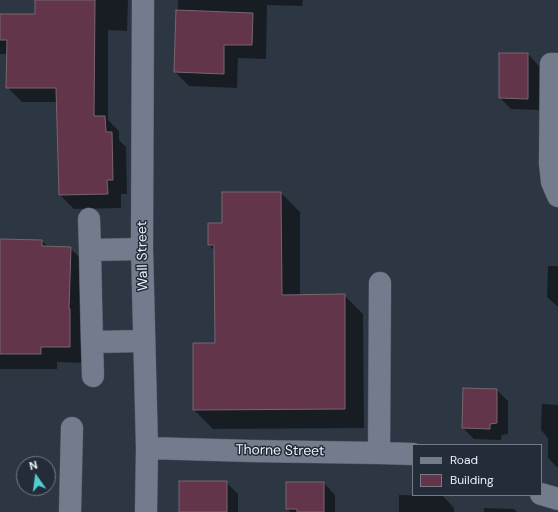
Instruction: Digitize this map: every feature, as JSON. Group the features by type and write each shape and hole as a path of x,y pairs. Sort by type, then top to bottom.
{"street":[{"name":"Wall Street","path":"142,0 142,249 147,448 146,512"},
{"path":"558,64 552,64 550,163 552,182 558,196"},
{"path":"89,219 93,376"},
{"path":"90,250 142,249"},
{"path":"379,453 380,283"},
{"path":"92,342 144,341"},
{"path":"70,512 72,428"},
{"name":"Thorne Street","path":"147,448 412,454"},
{"path":"542,494 558,499"}],"building":[{"path":"35,0 95,0 94,116 105,116 106,132 112,132 113,180 107,180 108,194 59,195 56,88 6,88 7,40 0,40 0,14 35,14"},
{"path":"176,10 253,13 252,45 224,45 224,74 174,72"},
{"path":"499,53 528,53 528,99 499,98"},
{"path":"222,192 281,192 282,295 345,294 345,409 193,410 193,343 215,343 214,245 208,245 208,223 222,223"},
{"path":"0,239 42,240 42,246 71,247 69,309 70,347 41,347 41,354 0,354"},
{"path":"463,388 497,389 497,423 490,424 490,429 462,428"},
{"path":"179,481 227,481 227,512 179,512"},
{"path":"286,482 324,482 324,512 297,512 297,509 286,509"}]}
